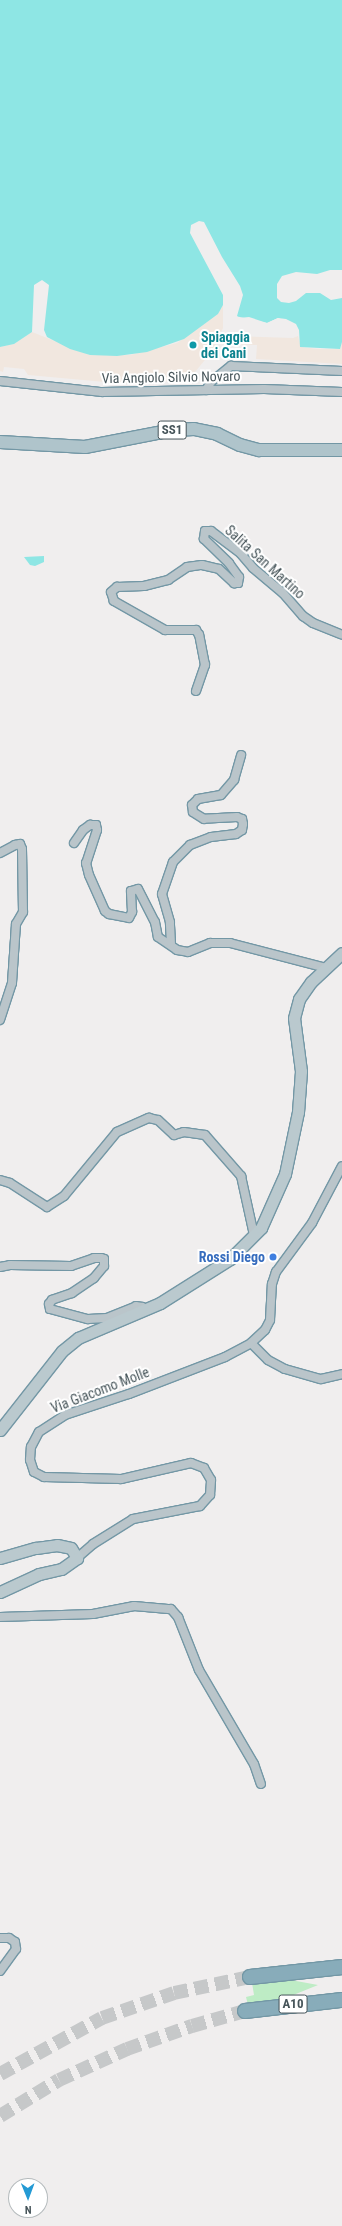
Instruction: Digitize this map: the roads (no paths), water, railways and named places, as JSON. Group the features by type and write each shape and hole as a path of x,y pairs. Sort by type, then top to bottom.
{"highway":[{"name":"A10","path":"250,1977 342,1967"},
{"name":"A10","path":"245,2011 342,2000"}],"main road":[{"name":"SS1","path":"0,442 85,447 173,430 194,429 217,434 240,445 259,450 342,450"},
{"path":"0,1430 62,1351 89,1331 144,1311 230,1259 261,1228 272,1205 291,1152 301,1071 294,1018 300,999 311,982 342,953"},
{"path":"0,1558 36,1548 67,1545 77,1558 61,1569 39,1574 0,1592"}],"street":[{"path":"206,390 211,382 231,366 342,371"},
{"name":"Via Angiolo Silvio Novaro","path":"0,381 102,392 206,390 342,392"},
{"name":"Salita San Martino","path":"196,691 205,665 199,635 196,630 165,630 111,597 112,588 144,586 168,580 187,567 195,566 219,569 234,583 238,583 239,577 229,563 204,539 205,531 211,531 241,554 253,568 282,592 303,616 313,623 341,634"},
{"path":"171,944 170,922 162,894 173,862 190,845 211,837 236,834 242,830 243,824 242,819 237,817 204,819 193,812 192,805 198,799 220,795 234,780 241,755"},
{"path":"74,843 83,830 90,825 96,825 97,830 86,863 89,875 105,911 125,919 131,916 131,891 138,889 155,922 158,937 171,944 177,950 188,952 210,943 230,943 326,968"},
{"path":"0,853 15,844 22,846 23,912 16,924 12,983 0,1020"},
{"path":"0,1180 10,1183 47,1207 64,1196 117,1132 149,1118 158,1120 174,1135 184,1132 205,1135 241,1176 254,1235"},
{"name":"Via Giacomo Molle","path":"77,1558 93,1544 133,1519 200,1506 210,1495 211,1480 204,1468 191,1463 121,1479 44,1477 34,1472 30,1460 31,1447 39,1432 65,1415 129,1394 225,1357 251,1343 265,1330 270,1320 272,1284 276,1272 312,1223 342,1166"},
{"path":"0,1267 10,1265 71,1266 94,1258 101,1258 104,1260 104,1266 94,1278 77,1290 52,1300 49,1304 50,1309 88,1319 107,1318 136,1306 142,1307 144,1311"},
{"path":"251,1343 268,1360 285,1369 321,1379 342,1374"},
{"path":"0,1617 93,1614 134,1606 171,1609 178,1617 199,1670 254,1764 260,1784"},
{"path":"0,1938 10,1938 15,1942 16,1949 0,1971"}],"water":[{"path":"0,0 342,0 342,342 340,349 300,347 299,330 296,324 286,319 278,318 267,323 249,317 239,318 237,316 243,295 240,286 222,257 204,222 199,221 191,225 190,233 223,295 223,305 218,314 184,339 147,352 117,356 90,355 70,349 47,337 44,330 49,285 42,280 34,285 32,332 14,344 0,347"},
{"path":"44,556 44,562 35,566 30,565 24,557"}],"tunnel":[{"path":"0,2074 102,2018 174,1993 250,1977"},
{"path":"0,2116 59,2080 127,2049 192,2026 245,2011"}],"place":[{"name":"Spiaggia dei Cani","path":"193,345"},
{"name":"Rossi Diego","path":"273,1257"}]}
